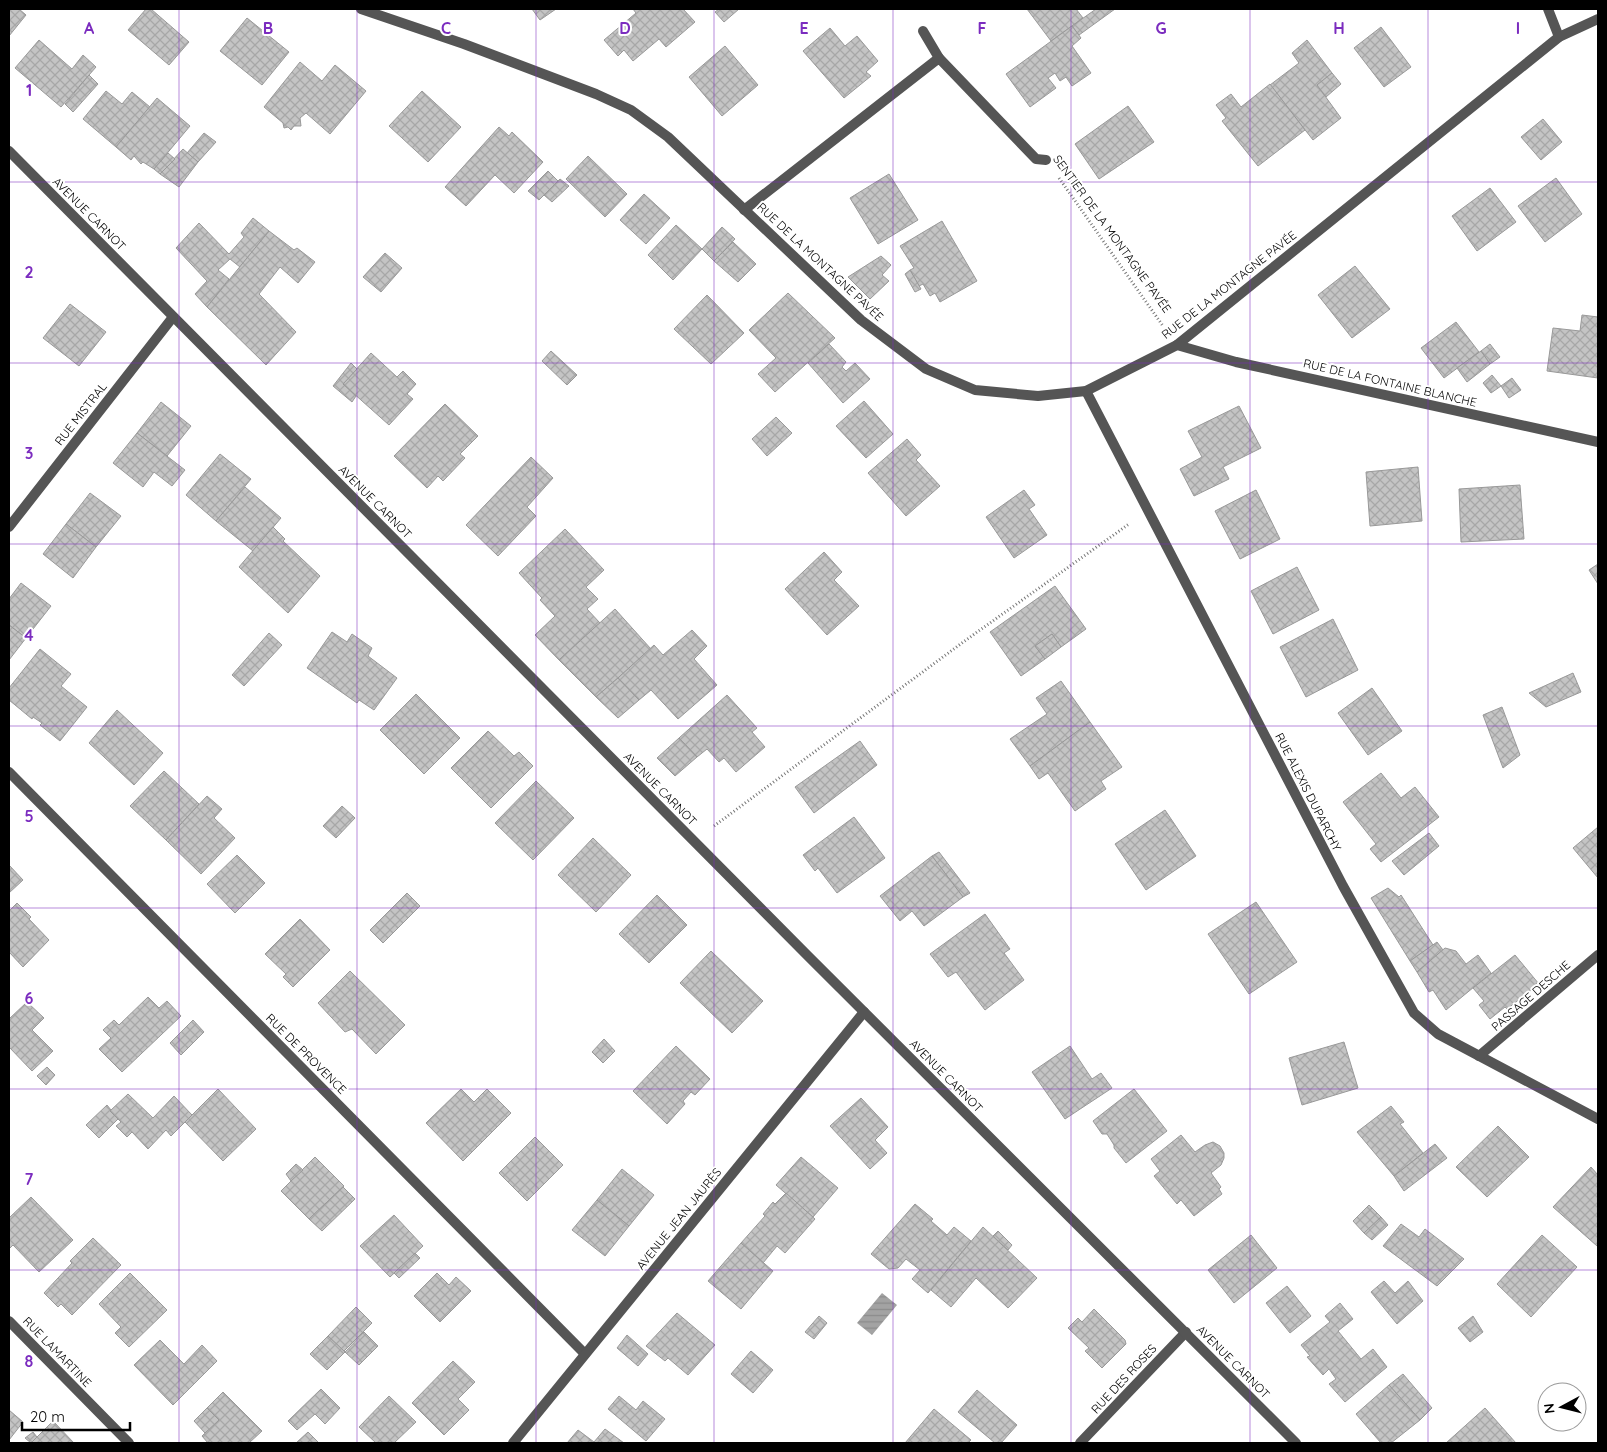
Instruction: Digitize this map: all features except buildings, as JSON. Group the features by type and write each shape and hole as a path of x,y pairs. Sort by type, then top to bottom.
{"street":[{"name":"RUE DE LA MONTAGNE PAVÉE","path":"361,9 464,44 596,94 631,110 668,137 861,320 926,369 976,390 1038,396 1086,391 1176,345 1558,37 1598,19"},
{"path":"1548,9 1558,37"},
{"name":"SENTIER DE LA MONTAGNE PAVÉE","path":"923,31 939,58 1036,158 1046,160"},
{"path":"744,210 939,58"},
{"name":"AVENUE CARNOT","path":"9,151 864,1012 1296,1443"},
{"name":"RUE MISTRAL","path":"9,527 173,317"},
{"name":"RUE DE LA FONTAINE BLANCHE","path":"1176,345 1252,365 1598,442"},
{"name":"RUE ALEXIS DUPARCHY","path":"1086,391 1343,886 1414,1013 1438,1034 1598,1119"},
{"name":"RUE DE PROVENCE","path":"9,772 585,1354"},
{"name":"PASSAGE DESCHE","path":"1480,1056 1598,955"},
{"name":"AVENUE JEAN JAURÈS","path":"514,1443 864,1012"},
{"name":"RUE LAMARTINE","path":"9,1320 129,1443"},
{"name":"RUE DES ROSES","path":"1080,1443 1186,1332"}],"path":[{"name":"SENTIER DE LA MONTAGNE PAVÉE","path":"1046,160 1176,345"},
{"path":"694,841 966,640 1148,510"}],"shaded area":[{"path":"882,1293 897,1305 872,1335 857,1323"}]}
